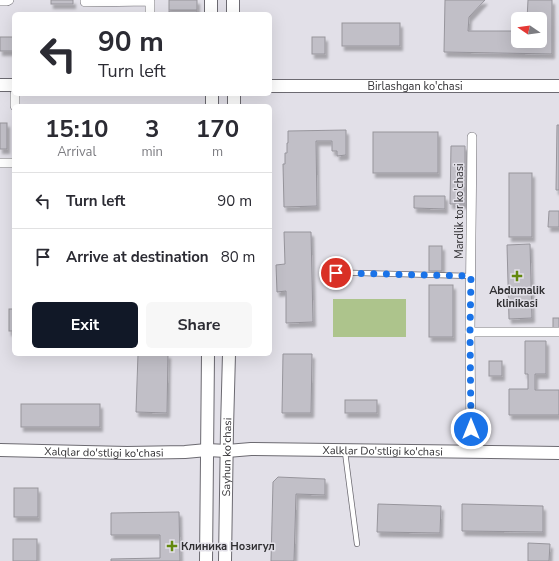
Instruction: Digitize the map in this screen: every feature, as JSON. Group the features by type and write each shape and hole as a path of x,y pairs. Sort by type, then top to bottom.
{"street":[{"path":"0,1 9,0"},
{"path":"85,0 85,2 150,1 150,12"},
{"path":"211,0 211,12"},
{"path":"233,0 233,12"},
{"path":"0,85 12,85"},
{"name":"Birlashgan ko'chasi","path":"272,86 559,86"},
{"name":"Mardlik tor ko'chasi","path":"471,452 470,332 472,137"},
{"path":"0,163 12,163"},
{"path":"470,332 559,332"},
{"name":"Sayhun ko'chasi","path":"206,561 208,356"},
{"name":"Sayhun ko'chasi","path":"225,561 228,356"},
{"name":"Xalklar Do'stligi ko'chasi","path":"207,450 227,451 251,449 559,453"},
{"name":"Xalqlar do'stligi ko'chasi","path":"0,450 185,452 207,450"}],"lane":[{"path":"322,272 471,276"},
{"path":"345,450 347,476 357,544"}],"green space":[{"path":"333,299 406,299 406,337 333,337"}],"building":[{"path":"51,0 73,0 73,4 51,4"},
{"path":"169,0 197,0 197,10 169,10"},
{"path":"445,0 485,0 469,17 468,31 511,31 511,48 547,48 547,12 527,12 528,0 552,0 552,54 444,52"},
{"path":"169,11 197,11 197,12"},
{"path":"342,23 400,23 400,46 342,46"},
{"path":"0,37 12,37 12,51 0,51"},
{"path":"312,37 325,37 325,54 312,54"},
{"path":"0,123 7,123 7,149 0,149"},
{"path":"557,125 559,125 559,190 556,190"},
{"path":"346,130 346,155 337,156 337,151 332,151 332,141 316,141 317,206 284,207 283,164 285,164 285,153 287,153 288,131"},
{"path":"373,132 438,132 438,173 373,173"},
{"path":"451,146 465,146 465,204 450,204"},
{"path":"509,173 532,173 532,237 509,237"},
{"path":"414,196 445,196 445,209 414,208"},
{"path":"549,211 559,211 559,227 548,227"},
{"path":"284,232 311,232 313,322 286,323 286,291 277,292 276,265 285,264"},
{"path":"530,244 532,318 509,319 507,245"},
{"path":"429,246 442,246 442,271 429,271"},
{"path":"429,285 453,285 453,337 429,337"},
{"path":"9,309 12,309 12,331 9,331"},
{"path":"553,318 559,318 559,329 553,329"},
{"path":"525,341 546,341 546,374 535,374 535,390 559,390 559,415 509,415 509,389 528,389 528,374 525,374"},
{"path":"283,354 312,354 311,413 282,413"},
{"path":"138,356 168,356 167,413 136,412"},
{"path":"489,361 502,361 502,376 489,376"},
{"path":"345,400 377,400 377,413 345,413"},
{"path":"21,404 100,404 100,427 21,427"},
{"path":"278,477 325,479 325,495 296,494 294,561 271,561 273,482"},
{"path":"14,488 38,488 38,517 14,517"},
{"path":"378,504 441,506 440,533 377,532"},
{"path":"462,504 543,506 543,532 462,531"},
{"path":"179,512 180,561 111,561 111,559 160,558 160,535 111,535 111,513"},
{"path":"13,539 37,539 37,561 13,561"},
{"path":"528,543 550,544 549,561 528,561"}],"place":[{"name":"Abdumalik klinikasi","path":"517,276"},
{"name":"Клиника Нозигул","path":"172,546"}],"route":[{"path":"336,273 471,276 471,429"}]}
